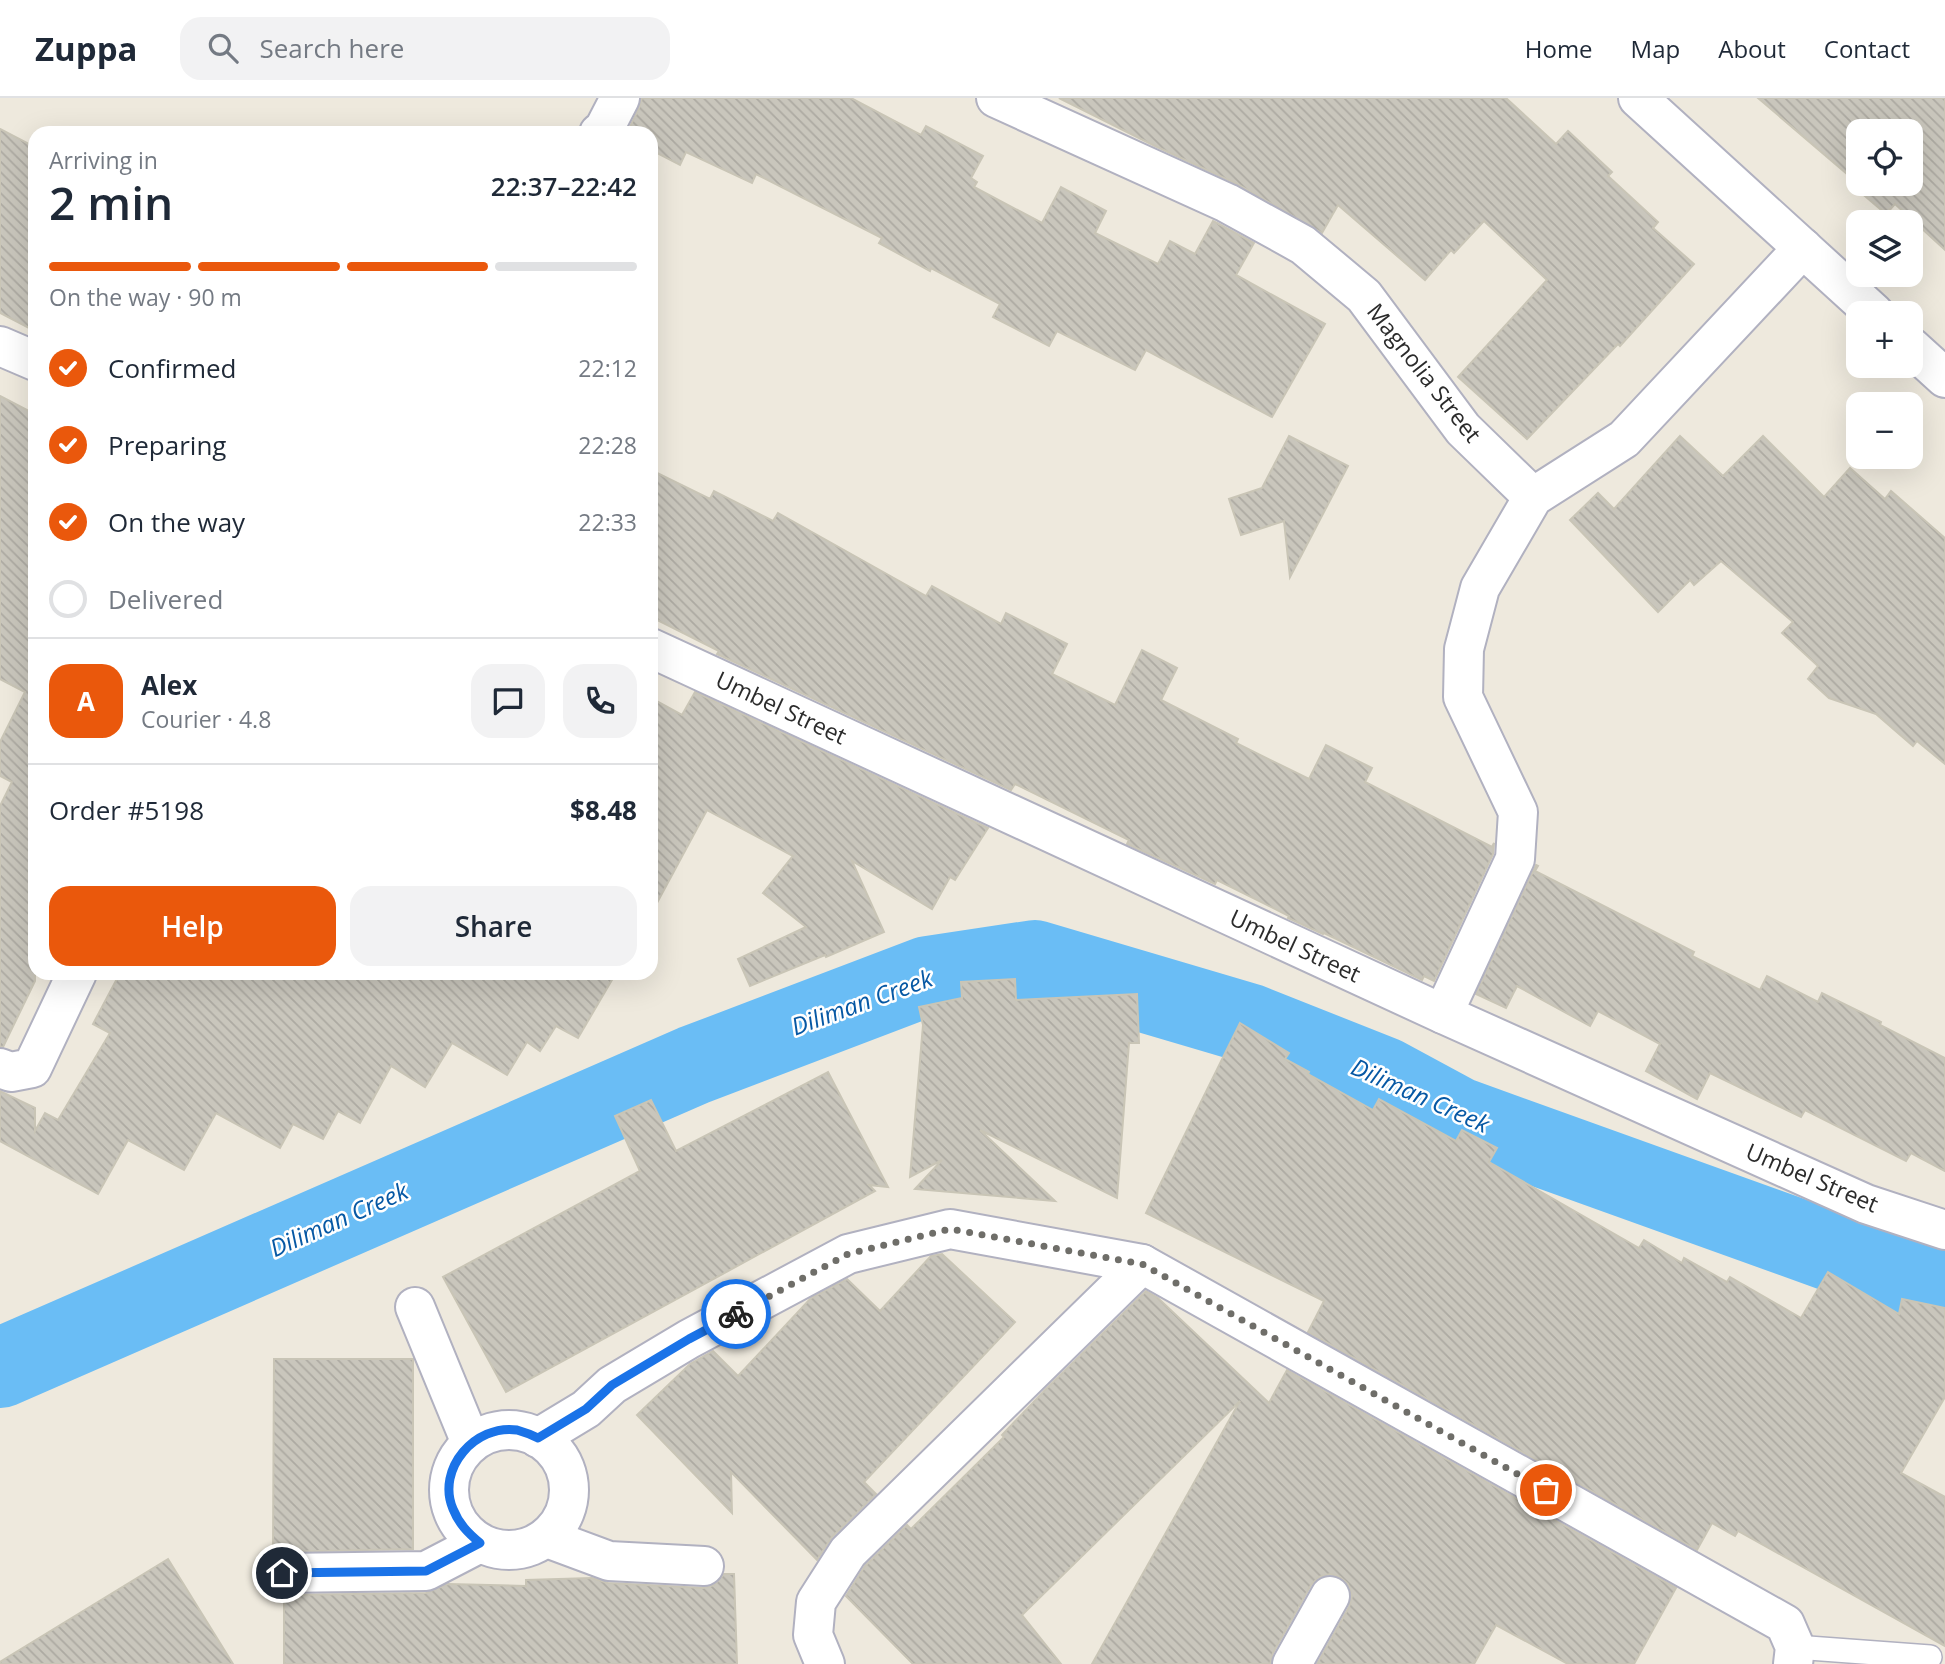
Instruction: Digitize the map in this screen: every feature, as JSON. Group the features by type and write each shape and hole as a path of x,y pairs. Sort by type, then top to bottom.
{"street":[{"path":"606,126 620,98"},
{"name":"Magnolia Street","path":"996,98 1227,203 1303,245 1364,296 1463,429 1534,497"},
{"path":"1639,98 1861,301"},
{"path":"1443,1014 1515,859 1518,811 1464,697 1464,649 1480,588 1534,497 1624,439 1803,248"},
{"path":"0,346 28,358"},
{"path":"1923,358 1945,378"},
{"name":"Umbel Street","path":"658,651 1443,1014 1866,1204 1945,1230"},
{"path":"0,1068 11,1073 32,1068 74,980"},
{"path":"538,1438 586,1409 612,1385 689,1339 848,1254 950,1229 1142,1264 1785,1624 1794,1656"},
{"path":"825,1664 813,1635 816,1602 848,1552 1142,1264"},
{"path":"415,1307 471,1443"},
{"path":"517,1430 538,1438 557,1452 568,1474 570,1497 562,1520 547,1538 526,1549 502,1551 480,1543 462,1528 451,1507 449,1484 456,1461 471,1443 493,1432 517,1430"},
{"path":"547,1538 608,1561 705,1566"},
{"path":"282,1573 426,1571 480,1543"},
{"path":"1292,1664 1330,1596"}],"lane":[{"path":"1794,1656 1930,1657"}],"building":[{"path":"642,98 851,98 921,135 926,126 983,156 971,178 977,182 974,187 1042,223 1061,187 1106,211 1095,233 1158,264 1170,241 1195,254 1213,221 1254,243 1236,275 1325,324 1272,417 1146,350 1135,370 1057,331 1049,346 993,317 1000,304 931,268 930,271 879,243 882,238 756,174 752,183 686,152 680,165 658,154 658,126 630,126"},
{"path":"1059,98 1506,98 1556,144 1568,131 1612,172 1608,176 1658,222 1653,228 1694,264 1620,346 1618,344 1527,439 1458,377 1547,280 1484,221 1454,253 1451,250 1425,280 1338,205 1322,233 1237,184"},
{"path":"1758,98 1945,98 1945,250 1923,230 1923,210 1902,210 1895,204 1890,210 1881,210 1865,196 1923,196 1923,119 1846,119 1846,173"},
{"path":"0,129 28,143 28,327 0,313"},
{"path":"0,396 28,410 28,980 35,980 3,1047 0,1047 0,806 12,782 0,776 0,742 25,692 0,679"},
{"path":"1289,436 1348,466 1290,577 1284,521 1241,535 1229,499 1262,488"},
{"path":"1680,436 1723,476 1763,436 1824,497 1849,469 1885,499 1891,491 1945,538 1945,764 1917,741 1913,746 1876,714 1829,698 1808,679 1818,666 1782,633 1793,622 1721,561 1694,585 1690,580 1658,612 1570,520 1598,493 1614,509"},
{"path":"658,473 710,499 714,491 773,521 778,513 926,596 932,586 1001,624 1006,613 1067,644 1052,674 1115,705 1142,650 1177,668 1161,700 1238,739 1236,743 1309,779 1326,745 1372,768 1365,782 1492,847 1494,843 1493,854 1434,981 1424,976 1422,980 1288,918 1289,916 1217,880 1215,884 1127,844 1129,840 1015,784 1011,790 717,654 719,651 658,620"},
{"path":"695,692 988,828 955,880 950,877 932,909 852,861 884,932 750,986 738,959 806,927 763,893 793,856 707,810 658,901 658,702 682,715"},
{"path":"1536,865 1538,866 1535,871 1694,952 1692,956 1760,990 1767,976 1818,1002 1822,993 1945,1058 1945,1171 1911,1153 1906,1161 1805,1110 1801,1117 1710,1073 1697,1099 1646,1071 1660,1044 1598,1011 1590,1026 1517,986 1506,1008 1476,994"},
{"path":"1015,979 1016,1000 1137,994 1139,1043 1129,1043 1117,1198 980,1130 1055,1201 915,1189 942,1160 910,1177 923,1025 919,1007 962,998 961,982"},
{"path":"116,980 612,980 578,1038 556,1026 540,1051 527,1042 507,1075 452,1043 425,1087 391,1066 360,1123 338,1111 323,1139 293,1124 280,1148 216,1113 184,1170 128,1140 98,1194 0,1141 0,1091 35,1108 35,1131 45,1113 58,1120 110,1033 93,1024"},
{"path":"1240,1023 1289,1053 1285,1059 1373,1110 1379,1099 1456,1141 1462,1130 1497,1148 1489,1162 1639,1248 1644,1240 1682,1263 1684,1258 1727,1282 1730,1277 1801,1318 1828,1272 1899,1314 1902,1299 1945,1308 1945,1397 1901,1473 1945,1497 1945,1646 1738,1531 1735,1536 1712,1523 1697,1550 1308,1332 1324,1301 1146,1213"},
{"path":"828,1072 888,1187 869,1185 875,1191 506,1392 443,1277 640,1171 615,1116 651,1100 676,1151"},
{"path":"942,1254 1015,1322 864,1482 876,1494 832,1537 817,1560 731,1472 732,1513 637,1415 690,1364 713,1351 738,1376 811,1298 847,1279 880,1311 931,1256"},
{"path":"1146,1291 1158,1298 1269,1403 1287,1370 1676,1588 1634,1664 1568,1664 1496,1625 1474,1664 1317,1664 1349,1607 1352,1596 1348,1584 1340,1577 1330,1574 1319,1577 1311,1585 1273,1653 1270,1664 1092,1664 1240,1401 1022,1615 1061,1664 913,1664 846,1596 865,1566 907,1525 911,1529 1004,1437 1002,1435 1046,1389"},
{"path":"274,1359 413,1359 413,1549 273,1552"},
{"path":"168,1559 233,1664 0,1664 0,1662"},
{"path":"724,1574 734,1574 737,1664 284,1664 284,1595 426,1593 448,1584 526,1586 526,1580 592,1578 608,1583 703,1588 714,1585"}],"waterway":[{"name":"Diliman Creek","path":"0,1368 694,1065 928,976 1035,960 1248,1023 1384,1077 1458,1117 1853,1259 1945,1285"}],"way so far":[{"path":"736,1314 848,1254 950,1229 1142,1264 1546,1490"}],"route":[{"path":"282,1573 426,1571 480,1543 462,1528 451,1507 449,1484 456,1461 471,1443 493,1432 517,1430 538,1438 586,1409 612,1385 736,1314"}]}
